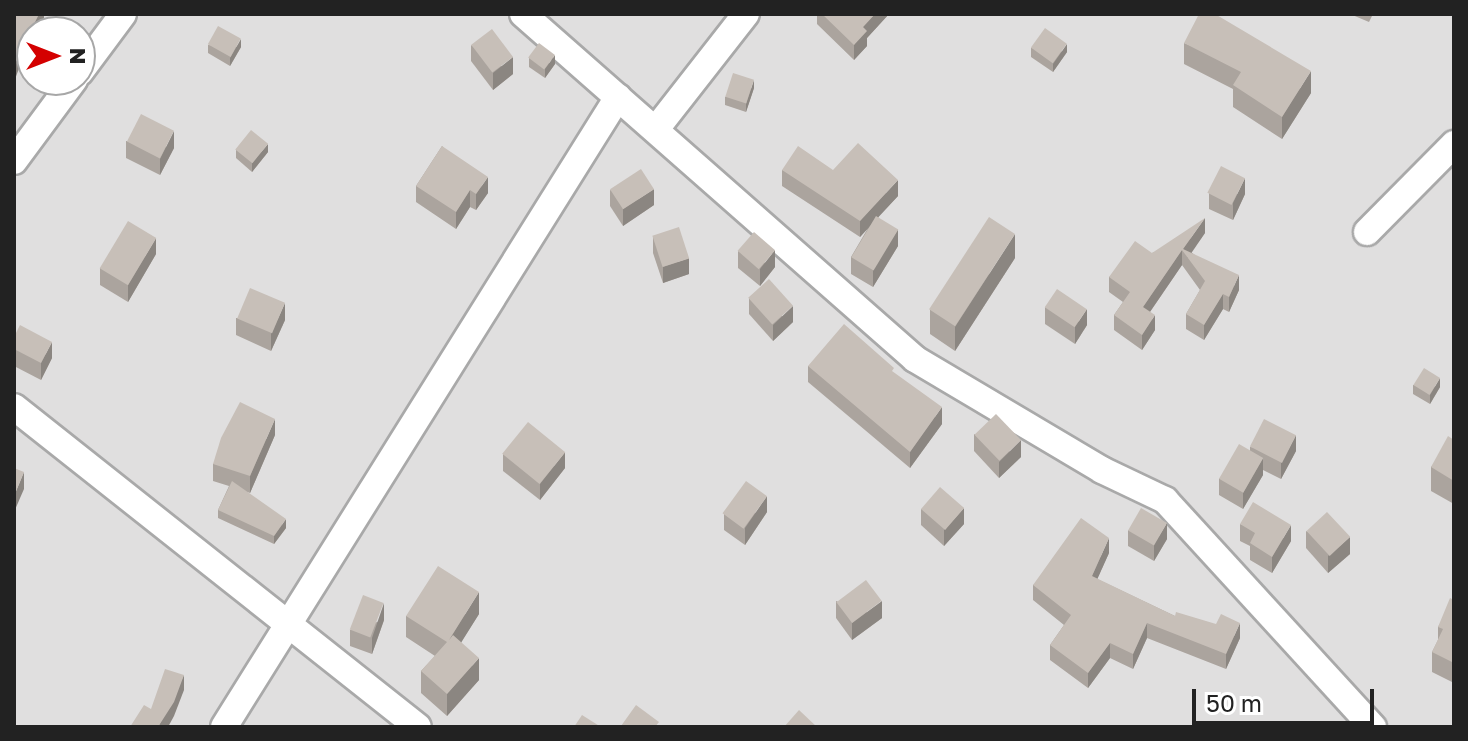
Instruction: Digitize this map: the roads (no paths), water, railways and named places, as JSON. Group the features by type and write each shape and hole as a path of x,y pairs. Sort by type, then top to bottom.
{"street":[{"path":"96,50 123,14"},
{"path":"523,14 915,359 1102,470 1165,500 1373,727"},
{"path":"656,129 746,14"},
{"path":"14,161 62,96"},
{"path":"224,727 618,97"},
{"path":"1367,232 1454,144"},
{"path":"14,407 418,727"}]}
